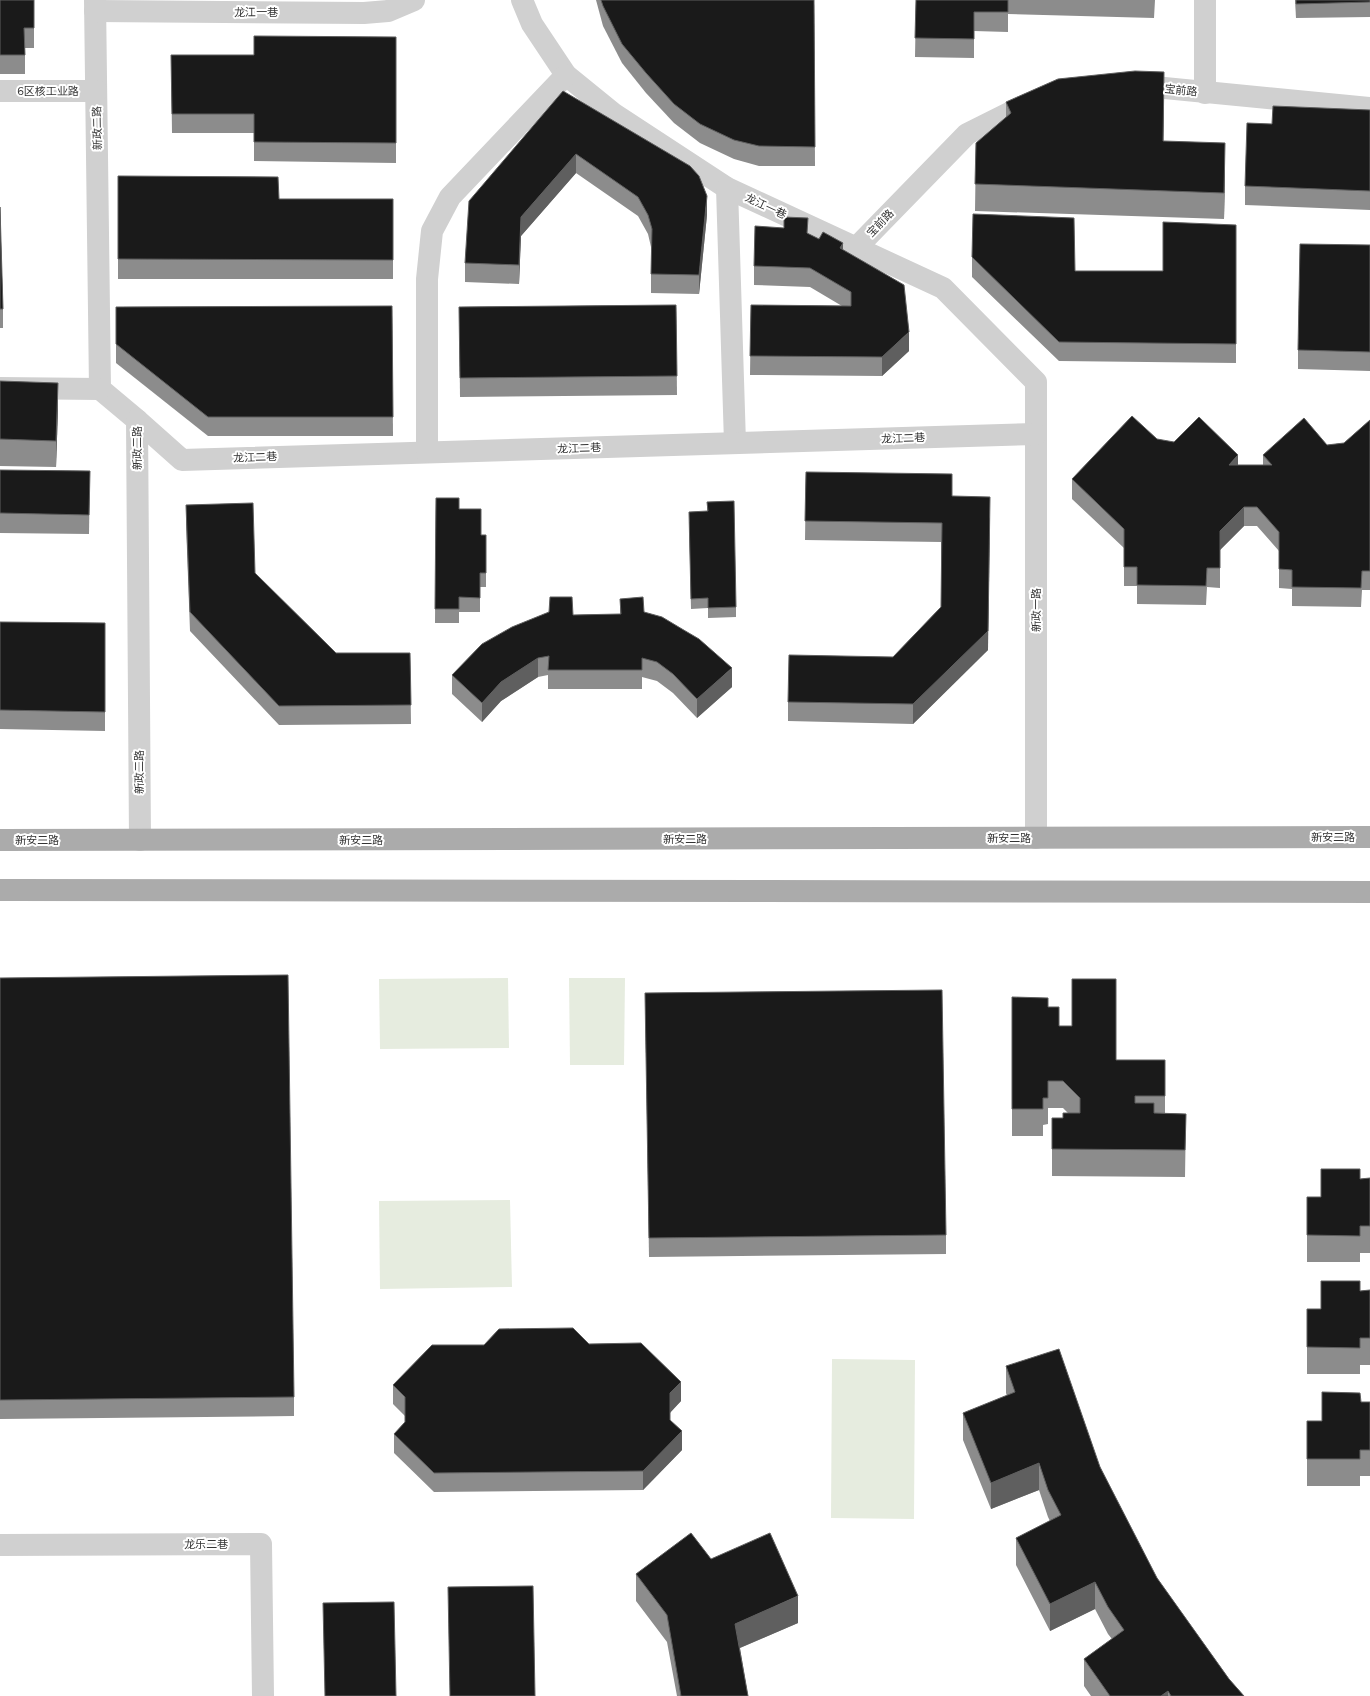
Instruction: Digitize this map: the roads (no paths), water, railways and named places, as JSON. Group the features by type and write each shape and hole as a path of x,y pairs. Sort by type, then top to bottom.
{"main road":[{"name":"新安二路","path":"0,840 1370,837"},
{"path":"0,890 1370,892"}],"street":[{"name":"龙江一巷","path":"95,5 364,13 388,11 414,0"},
{"name":"龙江一巷","path":"522,0 532,24 566,76 614,114 727,188 943,288 1036,382"},
{"path":"1205,0 1205,92"},
{"name":"新政二路","path":"95,5 100,389 137,420 140,840"},
{"path":"427,452 427,280 432,231 450,197 566,76"},
{"name":"宝前路","path":"1118,87 1133,85 1370,108"},
{"name":"6区核工业路","path":"0,91 96,91"},
{"name":"宝前路","path":"856,248 967,134 1021,107 1051,99"},
{"path":"727,188 735,443"},
{"name":"新政一路","path":"1036,382 1036,838"},
{"path":"0,388 100,389"},
{"name":"龙江二巷","path":"137,420 182,460 1036,434"},
{"name":"龙乐二巷","path":"0,1545 261,1544 263,1696"}]}
